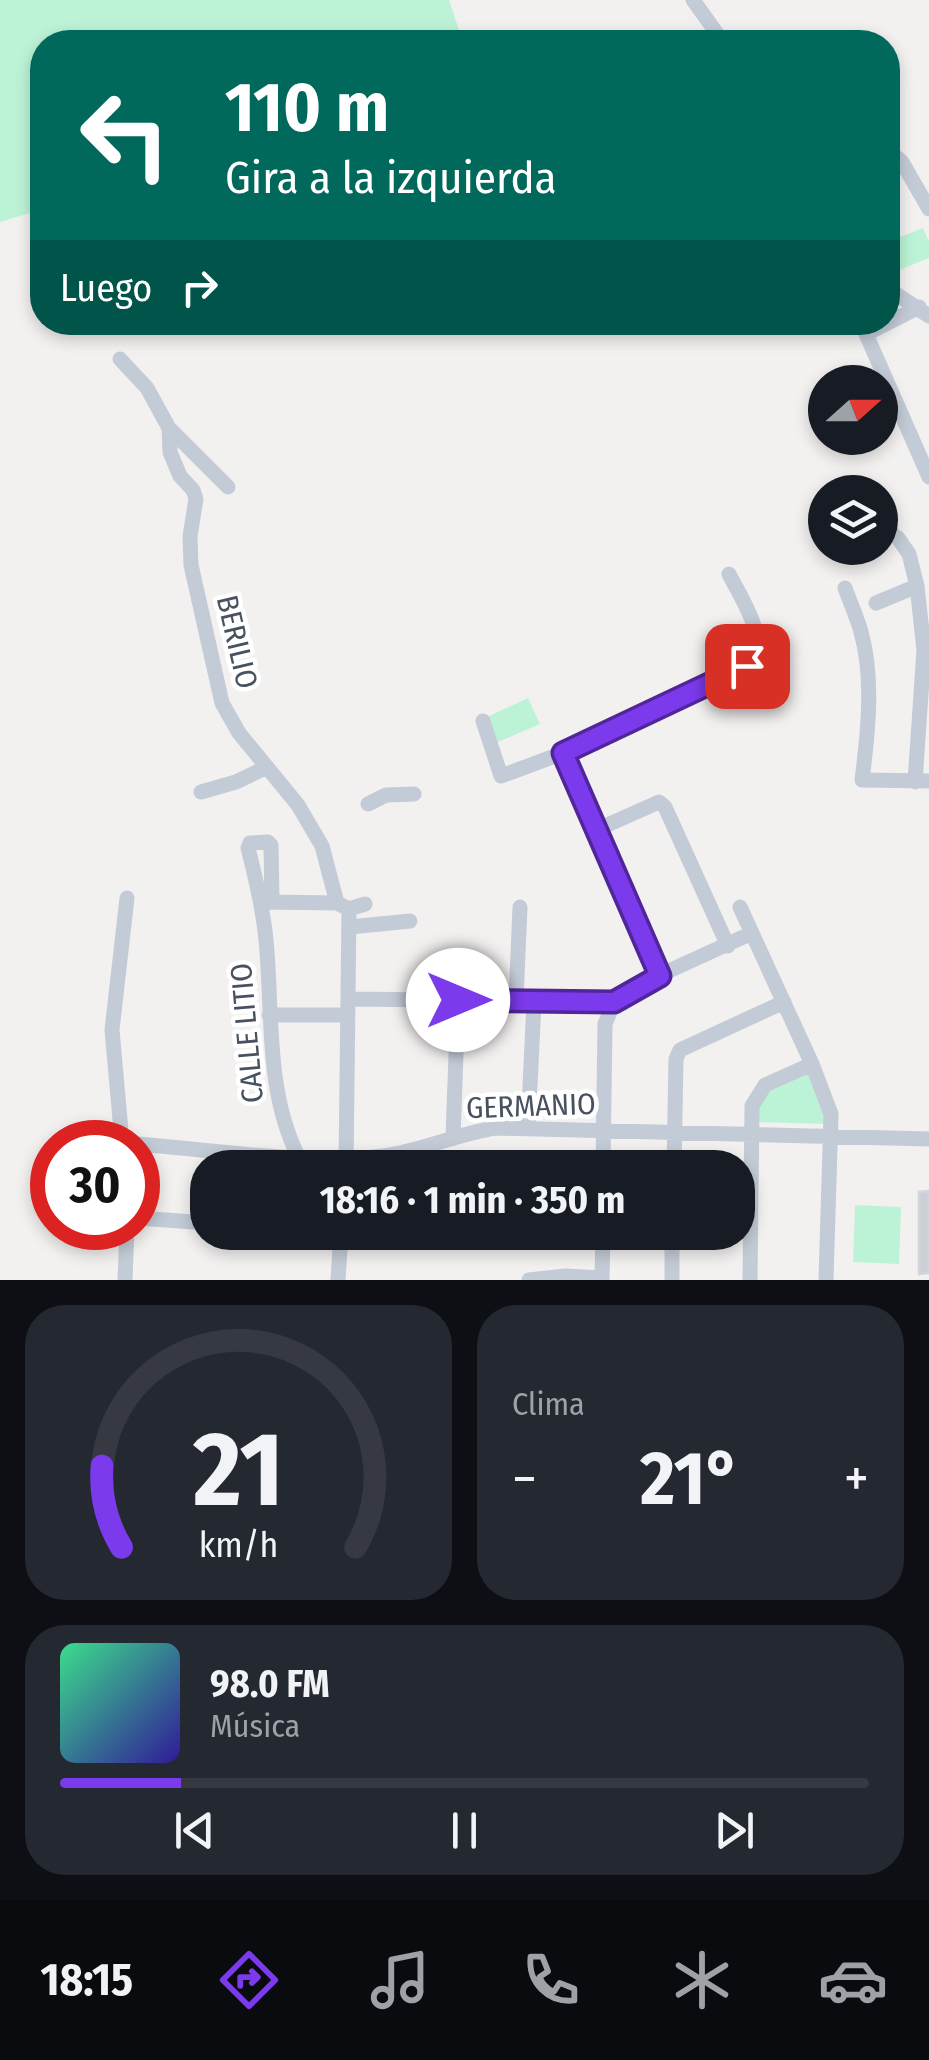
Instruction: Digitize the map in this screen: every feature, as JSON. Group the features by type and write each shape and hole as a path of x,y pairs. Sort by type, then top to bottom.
{"street":[{"path":"693,0 714,30"},
{"path":"900,162 929,209"},
{"path":"900,295 924,312"},
{"path":"900,321 924,312"},
{"path":"866,335 924,452 929,477"},
{"path":"120,360 147,388 169,428 228,487"},
{"name":"BERILIO","path":"169,428 170,452 196,500 190,536 191,565 222,702 239,734 298,805 350,905 347,1150"},
{"path":"845,588 865,654 868,722 862,780 922,782 924,650 917,586 909,554 898,538"},
{"path":"483,721 501,776 563,753 747,666 759,644 729,574"},
{"path":"876,602 917,586"},
{"path":"563,753 660,976"},
{"path":"201,792 236,782 267,766"},
{"path":"368,804 386,795 414,794"},
{"path":"596,830 660,802 728,946"},
{"path":"120,1120 112,1030 127,898"},
{"name":"CALLE LITIO","path":"295,1150 282,1114 269,1015 267,902 350,905"},
{"path":"516,1000 520,907"},
{"path":"740,907 832,1114 826,1280"},
{"path":"350,927 410,921"},
{"path":"603,1150 608,1010 614,1002 660,976 752,933"},
{"path":"269,1015 458,1000 614,1002"},
{"path":"453,1136 458,1000"},
{"path":"528,1128 534,1002"},
{"path":"674,1150 676,1058 680,1050 784,1002"},
{"path":"750,1280 752,1106 765,1085 812,1064"},
{"name":"GERMANIO","path":"409,1150 495,1128 929,1139"},
{"name":"GERMANIO","path":"160,1146 218,1150"},
{"path":"160,1220 190,1222"},
{"path":"125,1280 126,1250"},
{"path":"338,1280 340,1250"},
{"path":"529,1280 564,1276 602,1279 603,1250"},
{"path":"671,1280 672,1250"}],"green space":[{"path":"0,0 449,0 459,30 30,30 30,213 0,222"},
{"path":"923,228 929,242 929,258 900,270 900,237"},
{"path":"528,698 540,724 498,742 487,717"},
{"path":"815,1064 827,1124 757,1122 759,1099 764,1091"},
{"path":"855,1205 901,1207 899,1264 853,1262"}],"building":[{"path":"929,1191 929,1273 919,1274 919,1192"}],"route":[{"path":"458,1000 614,1002 660,976 563,753 704,683 747,666"}]}
